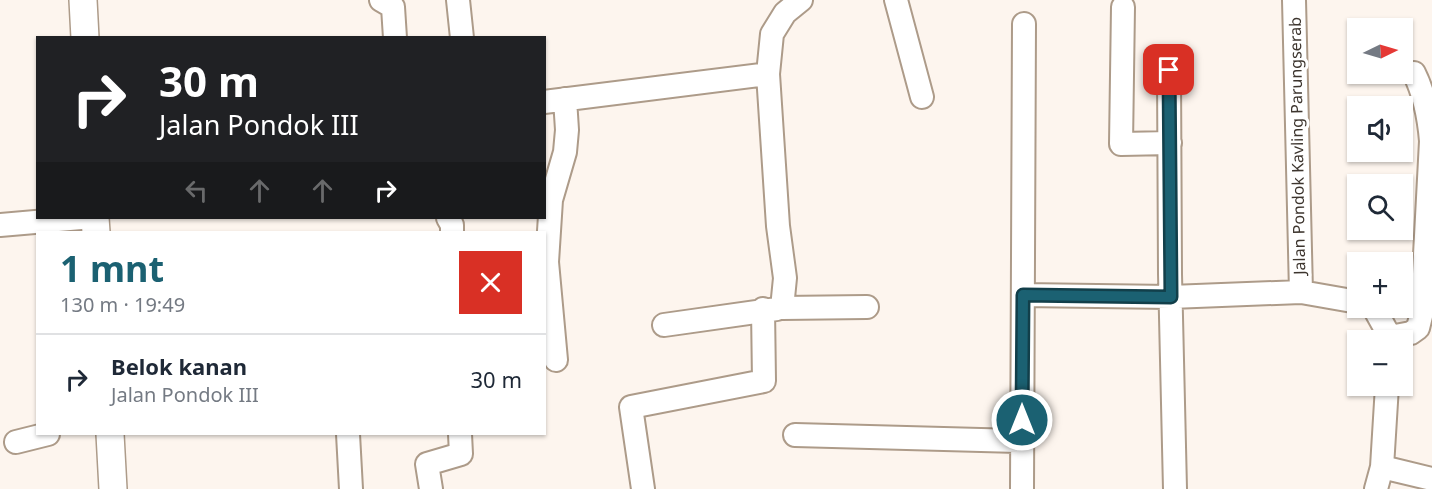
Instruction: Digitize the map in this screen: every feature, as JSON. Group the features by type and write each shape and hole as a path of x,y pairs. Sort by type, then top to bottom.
{"street":[{"path":"83,0 85,36"},
{"path":"381,0 393,7 395,36"},
{"path":"458,0 462,36"},
{"path":"643,489 631,407 764,381 772,309 785,278 778,226 768,74 772,33 785,13 801,0"},
{"path":"896,0 922,97"},
{"name":"Jalan Pondok Kavling Parungserab","path":"1294,0 1301,291"},
{"path":"1123,7 1121,144 1170,143"},
{"path":"1022,489 1024,24"},
{"path":"1169,70 1175,489"},
{"path":"1413,332 1418,328 1422,312 1431,141 1429,116 1414,73"},
{"path":"556,360 547,262 551,200 565,152 567,130 555,100 768,74"},
{"path":"6,221 56,219"},
{"path":"1023,295 1171,297 1301,291 1347,300"},
{"path":"664,325 772,309 867,307"},
{"path":"1376,489 1382,467 1386,396"},
{"path":"16,442 44,435"},
{"path":"110,435 113,489"},
{"path":"348,435 351,489"},
{"path":"431,489 427,464 461,454 460,435"},
{"path":"795,435 1022,441"},
{"path":"1382,467 1432,479"}],"route":[{"path":"1022,420 1023,295 1171,297 1169,70"}]}
